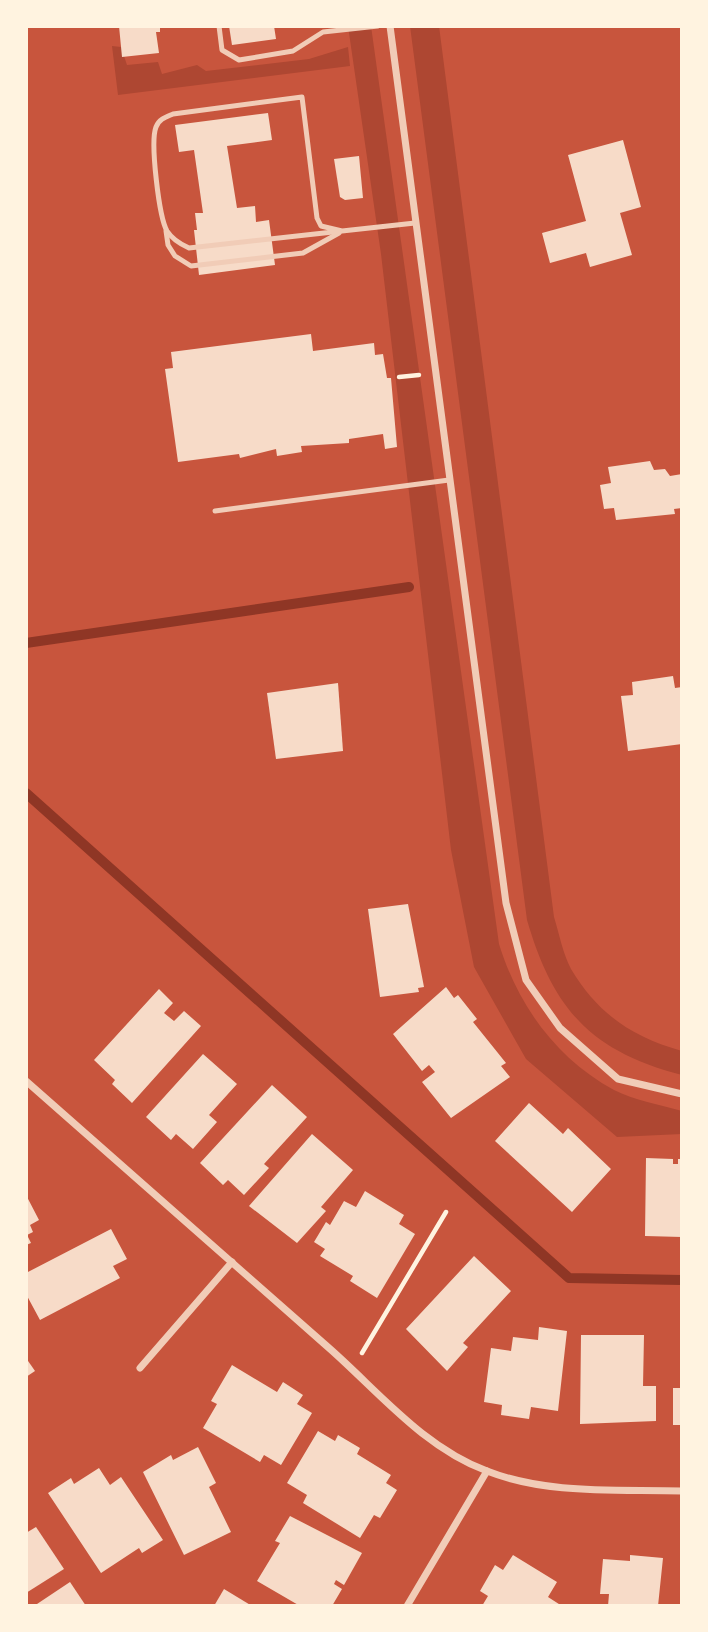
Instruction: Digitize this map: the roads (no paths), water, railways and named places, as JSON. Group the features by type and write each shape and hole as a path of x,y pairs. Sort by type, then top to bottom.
{"street":[{"path":"390,26 506,904 526,980 560,1028 618,1079 682,1094"},
{"path":"26,1081 353,1369 418,1431 447,1451 487,1471 525,1482 565,1487 682,1491"},
{"path":"140,1368 232,1262"},
{"path":"407,1606 487,1471"}],"lane":[{"path":"219,26 222,50 239,60 293,51 323,32 378,26"},
{"path":"302,97 317,218 321,226 342,231 303,253 191,266 175,256 168,245 153,153 156,127 161,119 173,114 302,97"},
{"path":"166,230 177,242 188,248 415,223"},
{"path":"215,511 449,480"}],"waterway":[{"path":"26,643 409,587"},
{"path":"26,793 569,1278 682,1280"}]}
